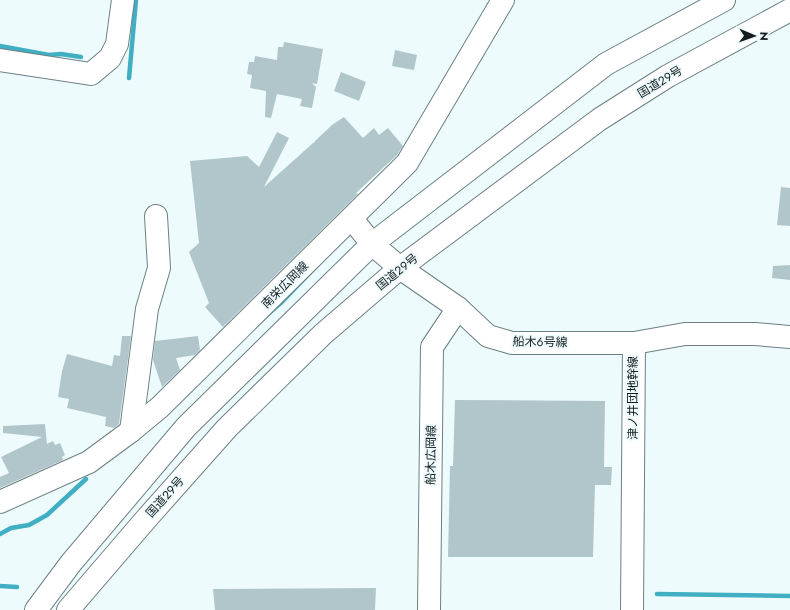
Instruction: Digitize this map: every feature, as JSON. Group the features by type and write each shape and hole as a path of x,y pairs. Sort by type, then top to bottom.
{"main road":[{"path":"0,60 91,74 110,58 117,44 123,0"},
{"name":"南栄広岡線","path":"0,502 89,462 131,431 165,402 352,219 407,163 503,0"},
{"path":"36,610 71,563 186,427 372,244 606,64 724,0"},
{"name":"国道29号","path":"68,610 227,428 323,334 400,268 600,120 668,76 790,10"},
{"path":"131,431 147,309 159,268 156,216"},
{"name":"船木6号線","path":"352,219 372,244 400,268 458,308 488,336 512,343 634,343"},
{"name":"船木広岡線","path":"429,610 432,347 458,308"},
{"name":"津ノ井団地幹線","path":"632,610 634,343 685,334 755,334 790,337"}],"water":[{"path":"327,251 331,254 283,304 244,338"}],"building":[{"path":"284,42 323,49 317,84 312,83 316,87 312,108 300,106 302,99 277,94 271,118 265,117 266,91 250,88 252,75 247,74 249,62 254,62 255,56 277,60 278,47 283,47"},
{"path":"395,50 417,55 414,70 392,66"},
{"path":"341,72 366,82 359,101 334,91"},
{"path":"344,117 363,138 374,128 379,135 388,128 403,146 397,155 356,193 358,194 223,327 205,307 209,303 189,252 199,243 190,161 247,156 259,167 277,132 289,138 264,187 332,125"},
{"path":"781,187 790,188 790,226 777,225"},
{"path":"790,265 790,280 772,278 773,266"},
{"path":"122,336 131,336 119,424 114,428 105,426 106,417 67,408 69,399 58,397 62,371 67,354 112,366 114,355 120,356"},
{"path":"198,336 200,350 195,355 176,358 180,370 162,387 153,360 155,341"},
{"path":"455,400 605,401 604,467 612,467 611,485 595,485 593,557 448,557 450,466 453,466"},
{"path":"45,424 47,444 53,441 55,445 60,443 65,455 62,457 63,460 0,488 0,477 9,473 1,457 42,437 3,433 3,426"},
{"path":"376,588 375,610 215,610 213,589"}],"waterway":[{"path":"129,78 136,0"},
{"path":"0,46 49,55 61,54 81,57"},
{"path":"0,534 11,528 29,525 47,515 86,479"},
{"path":"0,586 17,587"},
{"path":"657,594 790,596"}]}
